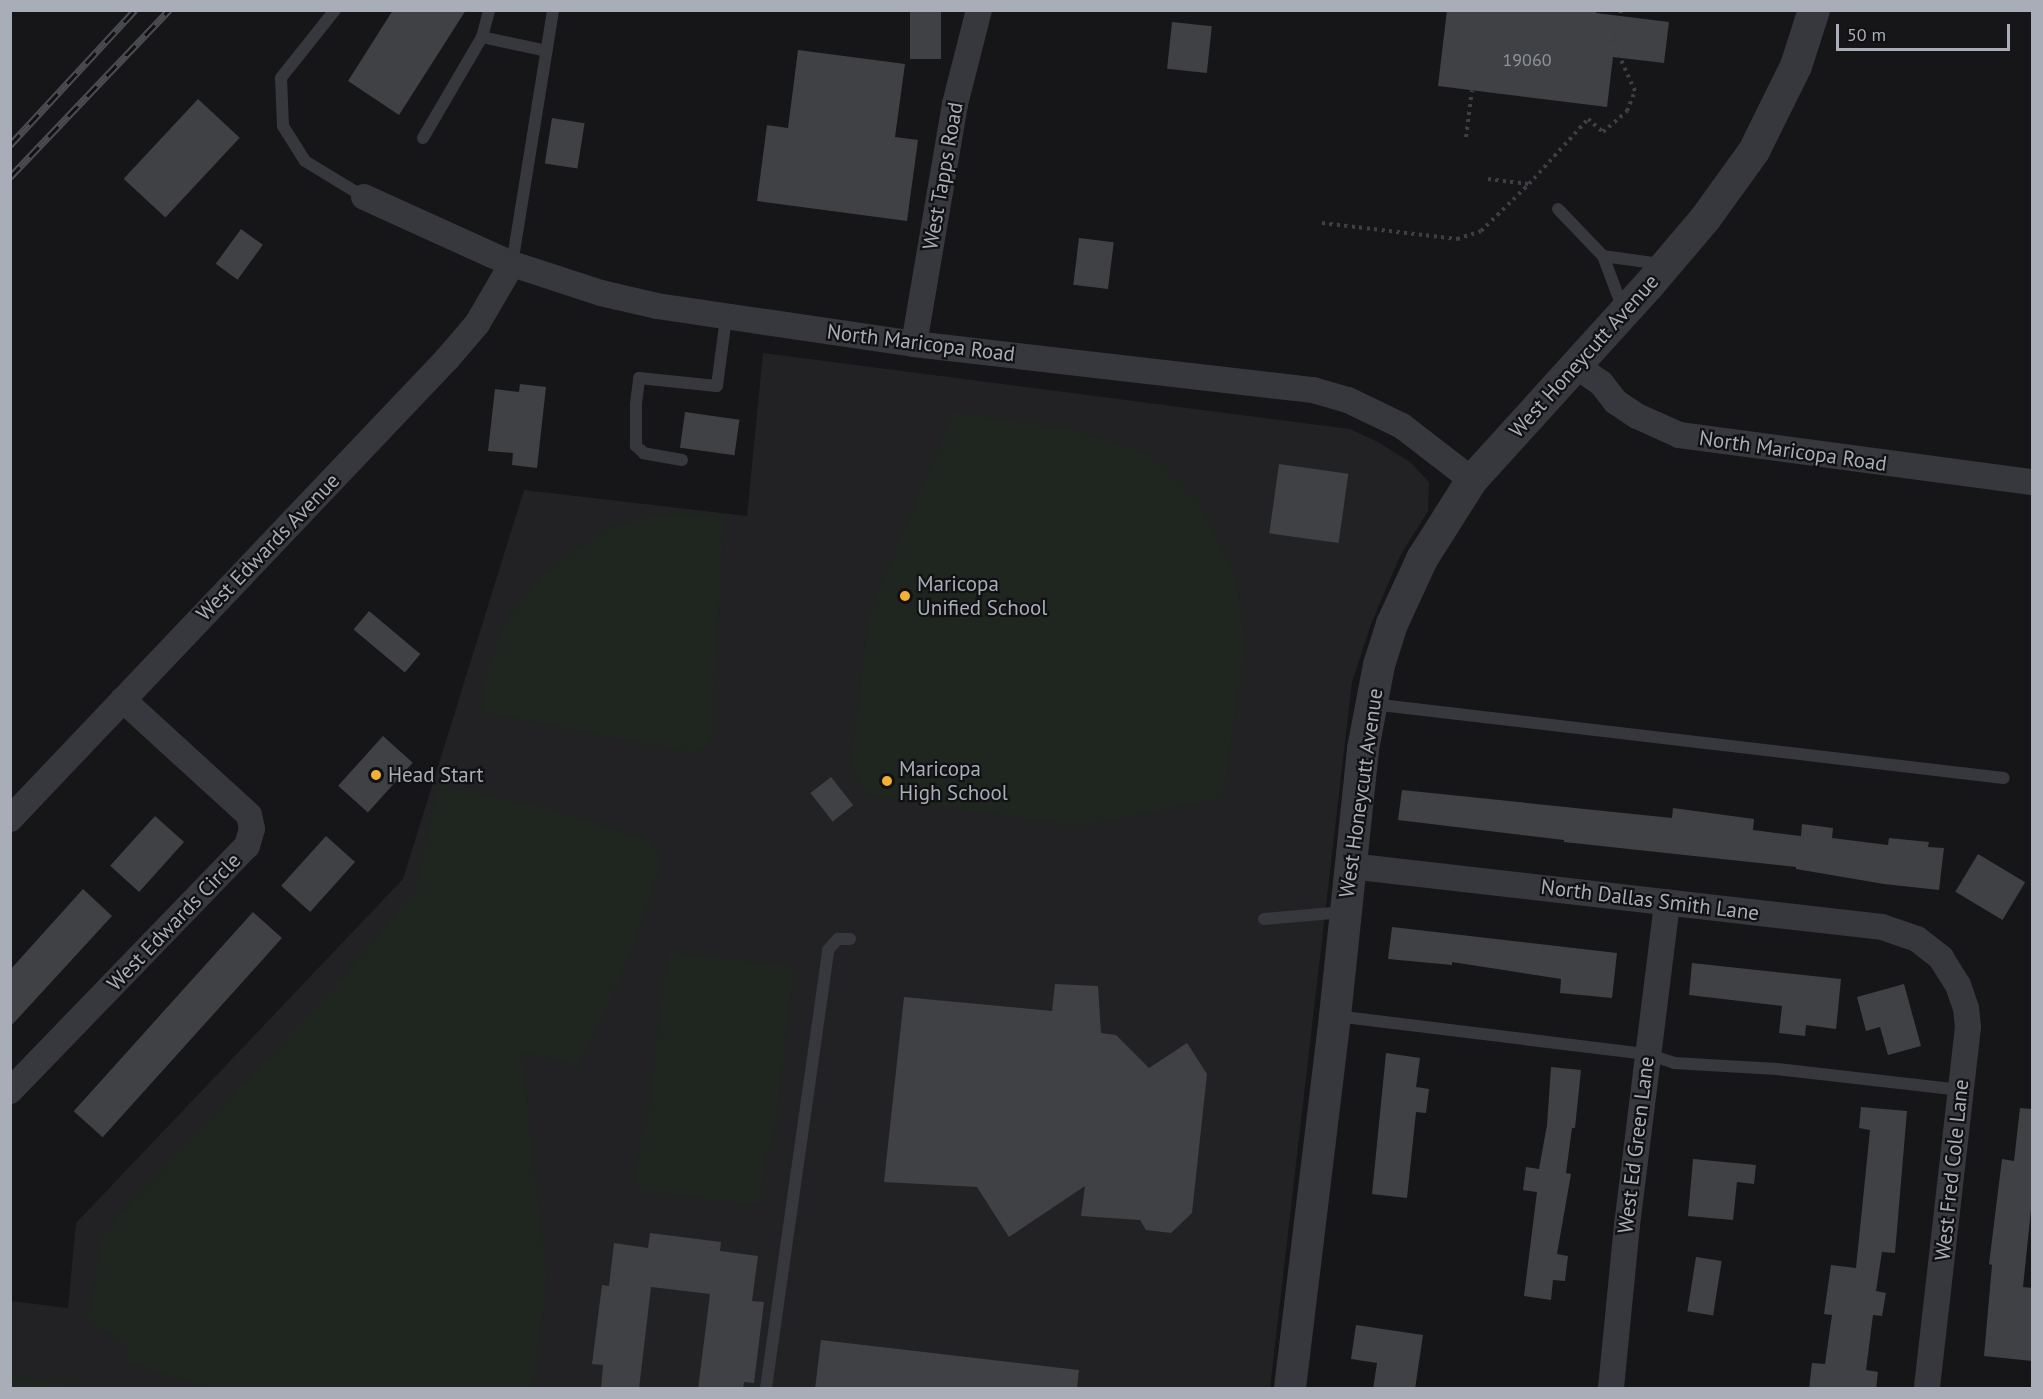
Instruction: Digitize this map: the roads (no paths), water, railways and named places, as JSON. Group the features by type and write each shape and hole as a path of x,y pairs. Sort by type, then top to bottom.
{"street":[{"name":"West Tapps Road","path":"914,344 955,104 979,10"},
{"name":"West Honeycutt Avenue","path":"1290,1389 1335,1016 1363,749 1379,665 1406,591 1422,559 1472,480 1666,265 1705,219 1754,151 1796,66 1814,10"},
{"name":"North Maricopa Road","path":"364,197 512,264 602,293 657,306 914,344 1312,390 1348,400 1402,426 1472,480"},
{"name":"West Edwards Avenue","path":"10,819 447,359 477,324 512,264"},
{"name":"North Maricopa Road","path":"1575,366 1601,383 1616,402 1637,416 1679,435 2032,482"},
{"name":"West Edwards Circle","path":"10,1091 248,846 252,829 249,815 123,700"},
{"name":"North Dallas Smith Lane","path":"1350,866 1882,927 1917,939 1941,958"},
{"name":"West Ed Green Lane","path":"1611,1389 1627,1224 1666,902"},
{"name":"West Fred Cole Lane","path":"1927,1389 1968,1027 1966,1008 1958,985 1941,958"}],"lane":[{"path":"334,10 281,78 283,126 305,160 364,197"},
{"path":"423,138 482,37 489,10"},
{"path":"512,264 553,10"},
{"path":"482,37 547,51"},
{"path":"1558,209 1604,256 1616,284 1624,313"},
{"path":"1604,256 1666,265"},
{"path":"682,460 644,453 636,446 636,404 639,378 717,386 726,318"},
{"path":"1371,704 2004,778"},
{"path":"1264,919 1345,912"},
{"path":"766,1389 828,950 838,939 850,939"},
{"path":"1335,1016 1647,1054 1674,1063 1777,1069 1961,1090"}],"railway":[{"path":"10,145 135,10"},
{"path":"10,177 169,10"}],"place":[{"name":"Maricopa Unified School","path":"905,596"},
{"name":"Head Start","path":"376,775"},
{"name":"Maricopa High School","path":"887,781"}]}
